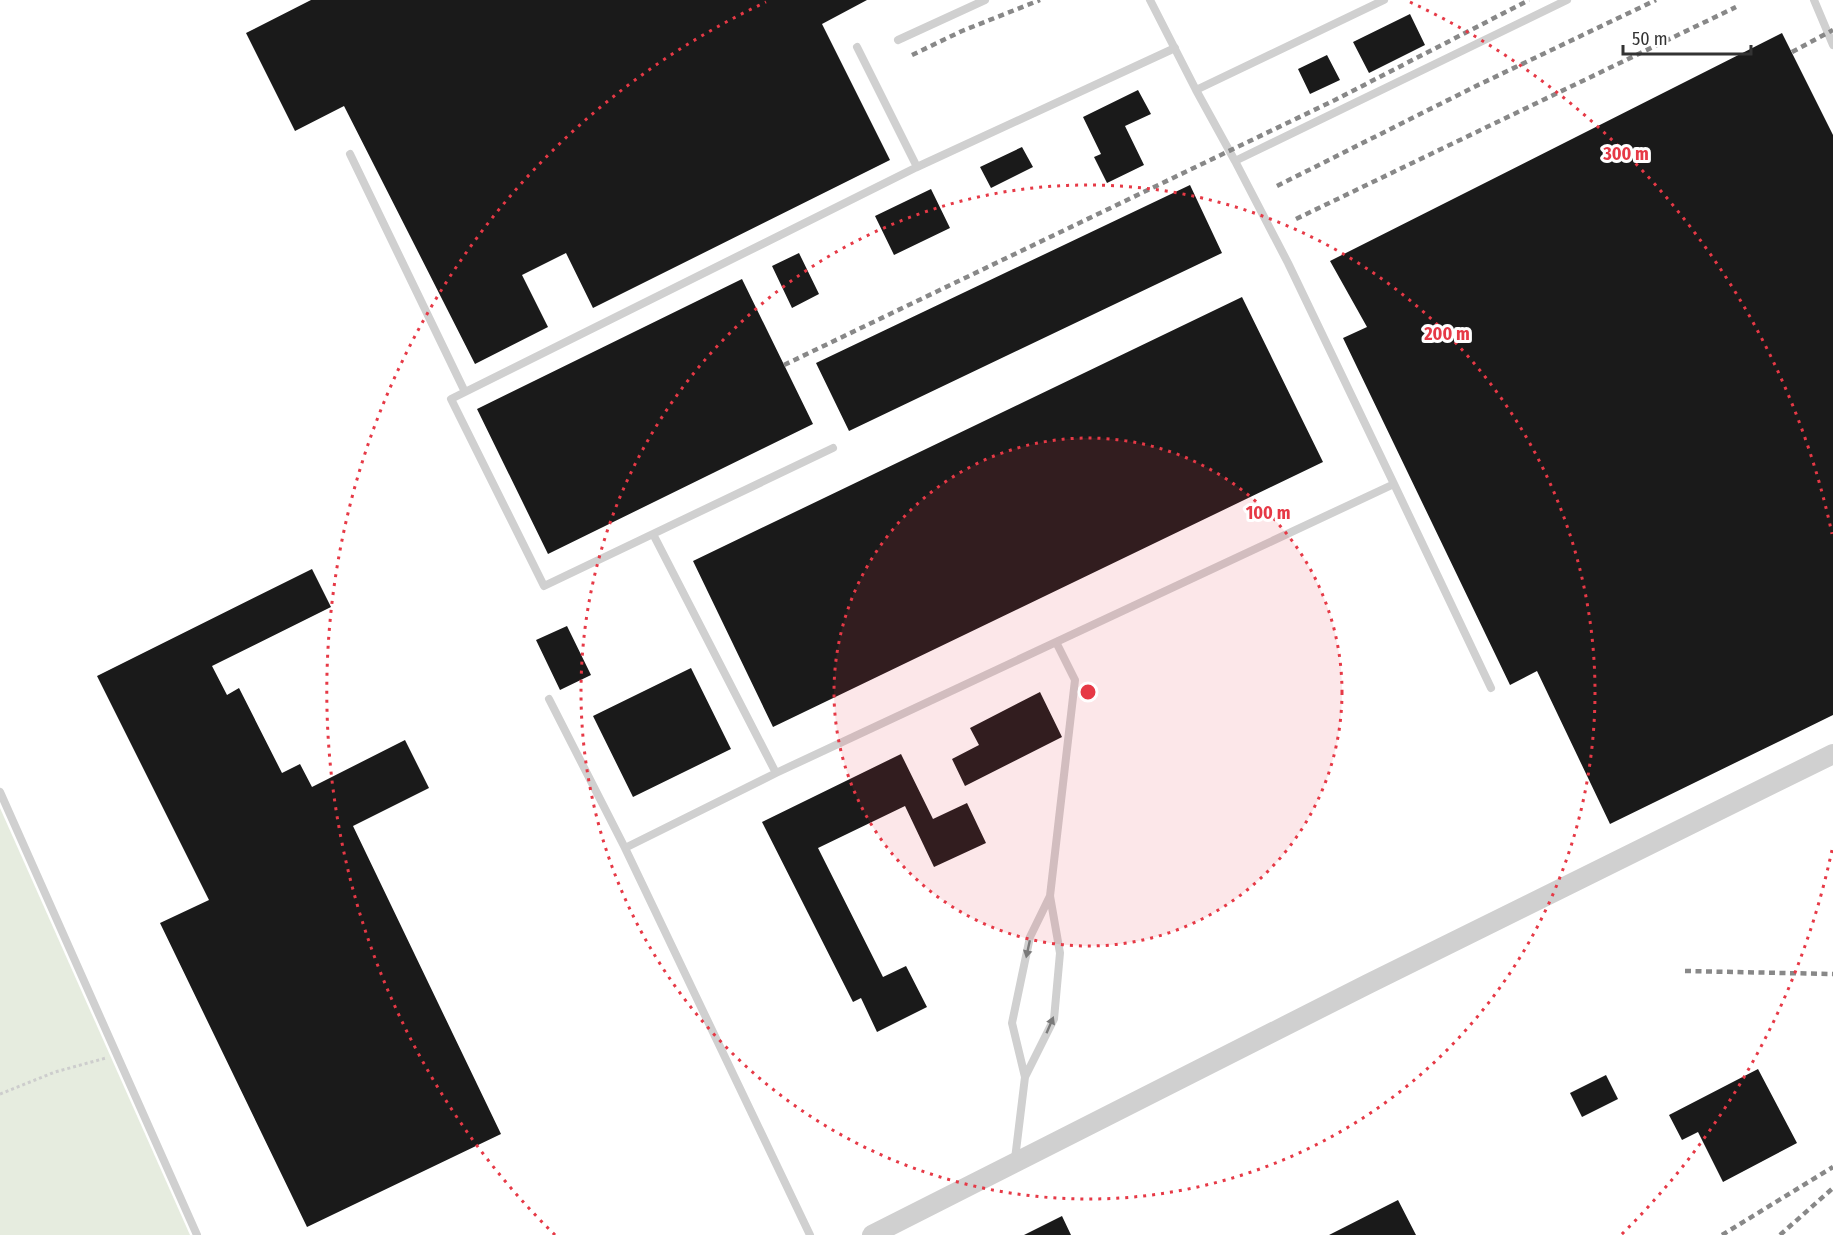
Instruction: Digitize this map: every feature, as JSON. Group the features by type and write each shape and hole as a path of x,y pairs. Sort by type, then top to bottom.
{"street":[{"path":"872,1235 1368,984 1833,754"}],"lane":[{"path":"898,40 985,0"},
{"path":"1150,0 1288,263 1491,688"},
{"path":"1196,90 1383,0"},
{"path":"1234,161 1567,0"},
{"path":"1814,0 1833,45"},
{"path":"857,47 917,167"},
{"path":"833,448 544,586 451,399 917,167 1175,48"},
{"path":"350,154 465,392"},
{"path":"625,848 776,772 1394,484"},
{"path":"653,534 776,772"},
{"path":"1014,1163 1025,1077 1054,1019 1060,953 1050,896 1075,680 1056,642"},
{"path":"549,699 625,848 810,1235"},
{"path":"0,792 197,1235"},
{"path":"1025,1077 1012,1023 1030,937 1050,896"}],"path":[{"path":"0,1094 55,1072 115,1054"}],"shaded area":[{"path":"0,808 190,1235 0,1235"}],"building":[{"path":"311,0 867,0 822,24 890,160 593,308 566,253 522,275 548,327 475,364 344,106 295,131 246,33"},
{"path":"1410,14 1425,45 1369,73 1353,42"},
{"path":"1782,33 1833,135 1833,715 1610,824 1537,671 1510,685 1343,338 1367,327 1330,261"},
{"path":"1327,55 1340,80 1310,94 1298,69"},
{"path":"1138,90 1151,114 1125,126 1144,165 1107,183 1094,157 1101,154 1083,117"},
{"path":"1022,147 1033,167 991,188 980,167"},
{"path":"1190,185 1222,253 849,431 816,363"},
{"path":"931,189 950,228 894,255 875,216"},
{"path":"799,253 819,294 792,308 772,266"},
{"path":"742,279 813,424 548,554 477,409"},
{"path":"1242,297 1323,462 773,727 693,561"},
{"path":"312,569 331,607 212,666 227,695 239,688 282,773 300,764 312,787 405,740 429,788 353,826 501,1134 307,1227 160,923 209,900 97,676"},
{"path":"567,626 591,675 560,690 536,640"},
{"path":"691,668 731,749 633,797 593,716"},
{"path":"1040,692 1062,737 965,786 952,759 979,745 970,728"},
{"path":"901,754 933,819 967,803 986,843 934,867 905,806 818,848 883,977 906,966 927,1007 877,1032 861,998 853,1002 762,822"},
{"path":"1758,1069 1797,1143 1723,1182 1698,1132 1682,1140 1669,1115"},
{"path":"1606,1075 1618,1099 1582,1117 1570,1093"},
{"path":"1398,1200 1416,1235 1329,1235"},
{"path":"1062,1216 1071,1235 1024,1235"}],"railway":[{"path":"912,55 962,31 1040,0"},
{"path":"784,365 1335,100 1529,0"},
{"path":"1277,186 1474,87 1656,0"},
{"path":"1296,219 1736,7"},
{"path":"1792,52 1833,30"},
{"path":"1685,971 1833,974"},
{"path":"1722,1235 1833,1167"},
{"path":"1780,1235 1833,1188"}]}
